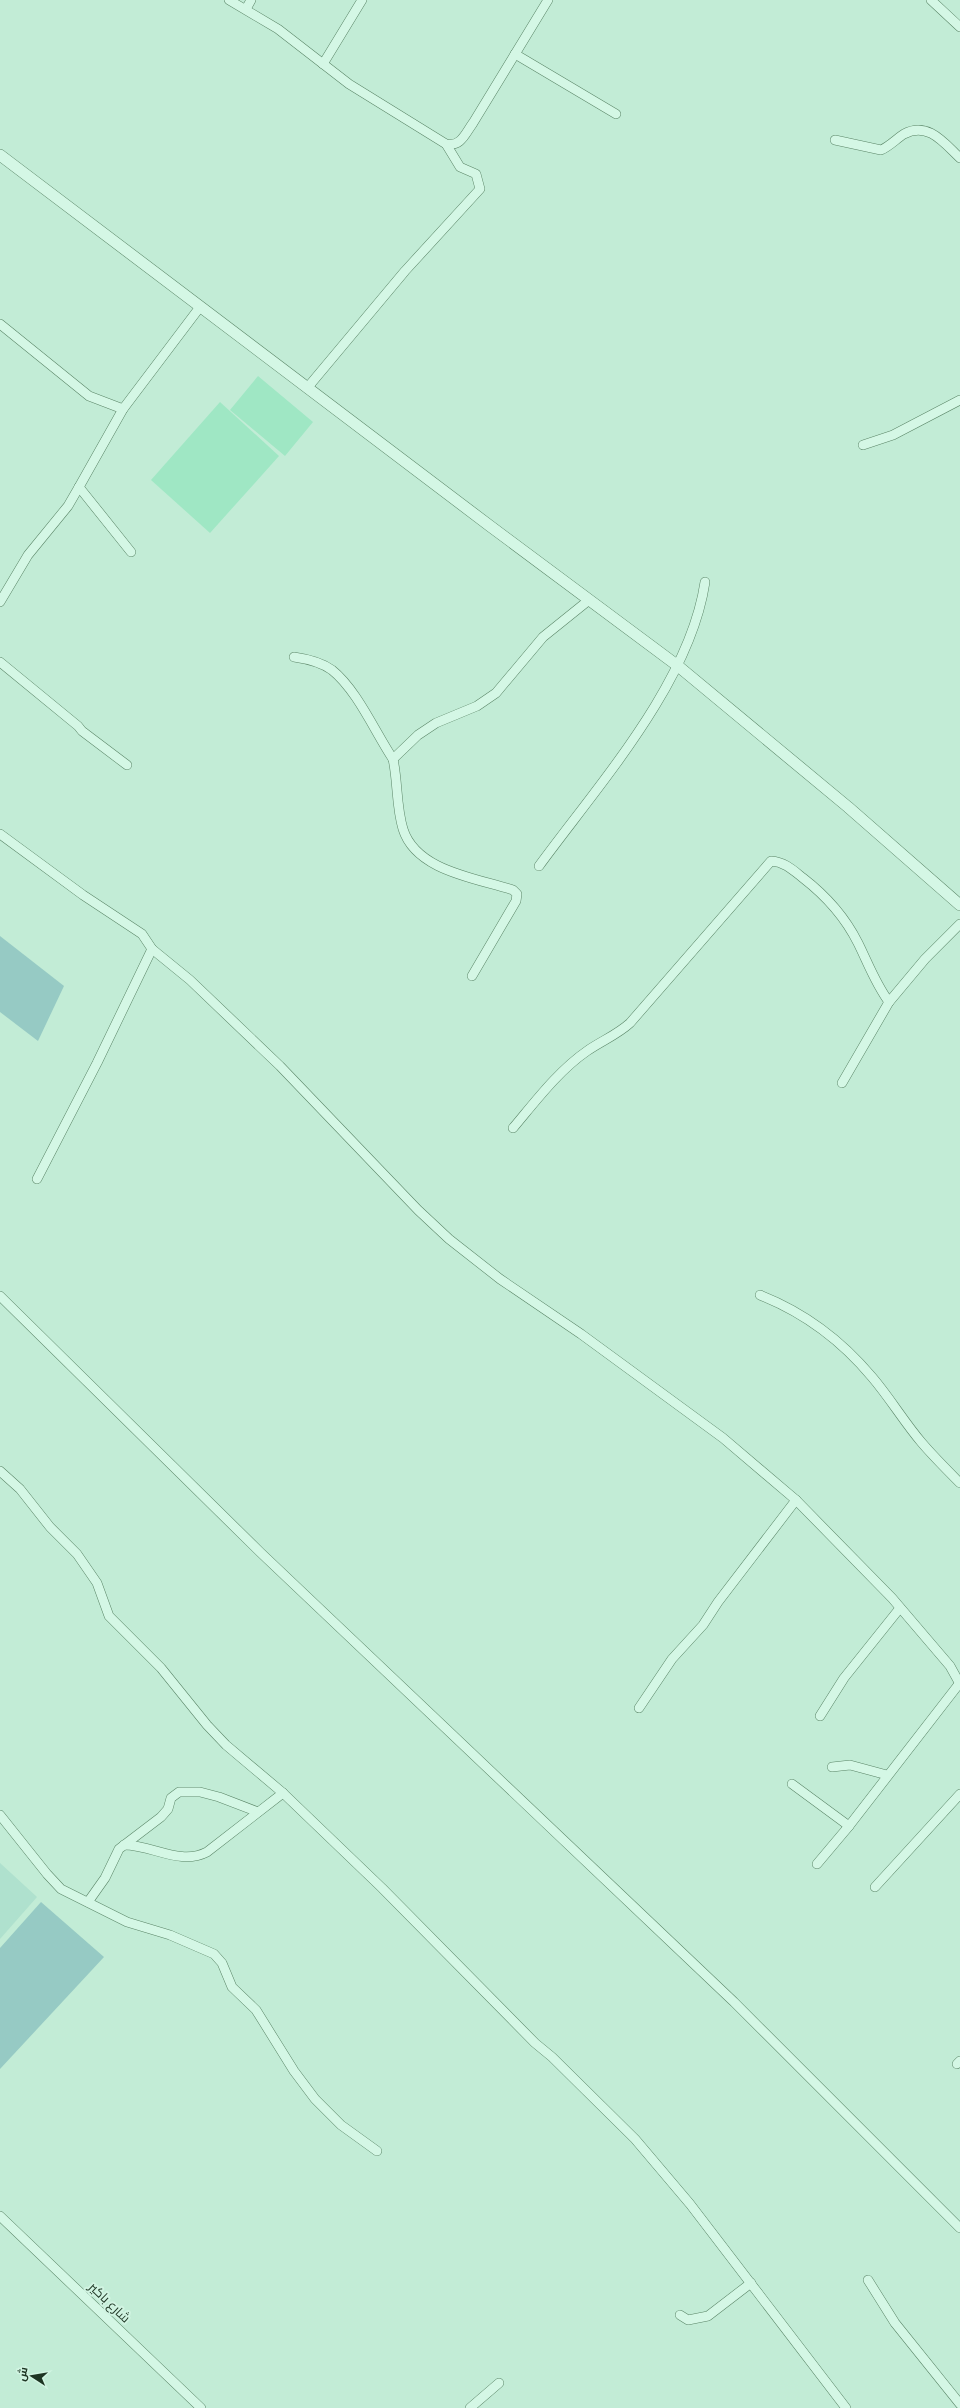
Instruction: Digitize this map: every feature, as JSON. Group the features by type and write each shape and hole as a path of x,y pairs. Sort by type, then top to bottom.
{"street":[{"path":"229,0 246,9 295,41 348,84 446,144 453,146 460,143 548,0"},
{"path":"246,9 251,0"},
{"path":"323,64 362,0"},
{"path":"931,0 960,27"},
{"path":"515,54 616,114"},
{"path":"835,140 881,150 912,131 925,130 932,132 960,158"},
{"path":"308,387 405,271 480,189 476,174 460,167 446,144"},
{"path":"0,155 678,666 848,807 960,905"},
{"path":"0,602 28,554 64,511 123,409 200,307"},
{"path":"0,324 89,396 123,409"},
{"path":"863,445 893,435 960,400"},
{"path":"79,487 131,552"},
{"path":"540,866 624,752 678,666 696,625 705,582"},
{"path":"393,759 418,735 436,723 477,706 496,692 542,637 589,600"},
{"path":"294,657 309,659 332,670 356,699 393,759 402,828 409,843 420,855 443,869 513,890 517,894 516,901 472,976"},
{"path":"0,662 78,726 82,731 127,765"},
{"path":"0,834 83,895 142,934 152,949 190,980 280,1066 418,1210 449,1239 500,1279 581,1334 723,1438 796,1500 900,1608 950,1666 960,1684 887,1775 849,1826 817,1864"},
{"path":"513,1128 569,1065 587,1051 622,1030 630,1023 772,862 779,862 795,871 835,908 858,943 871,974 889,1002"},
{"path":"842,1083 889,1002 924,960 960,924"},
{"path":"37,1179 97,1063 152,949"},
{"path":"760,1294 801,1314 835,1340 872,1377 923,1444 960,1483"},
{"path":"0,1296 273,1564 734,2002 960,2228"},
{"path":"0,1470 20,1489 50,1527 88,1568 97,1584 109,1616 114,1623 161,1668 187,1702 221,1740 283,1793 382,1888 535,2043 552,2057 635,2139 690,2204 716,2242 751,2283 846,2408"},
{"path":"639,1708 672,1659 704,1624 718,1602 796,1500"},
{"path":"820,1716 844,1678 900,1608"},
{"path":"832,1767 850,1765 887,1775"},
{"path":"792,1784 849,1826"},
{"path":"88,1902 105,1878 119,1850 162,1817 168,1809 171,1798 179,1792 200,1792 258,1812"},
{"path":"124,1845 134,1845 186,1858 197,1857 283,1793"},
{"path":"875,1887 960,1794"},
{"path":"0,1815 54,1883 61,1889 127,1922 170,1935 214,1954 222,1963 232,1987 256,2010 294,2071 315,2100 341,2125 377,2151"},
{"name":"شارع باكير","path":"0,2216 201,2408"},
{"path":"868,2280 895,2323 960,2404"},
{"path":"680,2315 688,2320 708,2316 751,2283"},
{"path":"470,2408 499,2384"}],"shaded area":[{"path":"0,936 64,986 38,1041 0,1012"},
{"path":"0,1863 37,1897 0,1939"},
{"path":"41,1902 104,1957 0,2069 0,1948"}],"sand":[{"path":"258,376 313,422 285,456 230,410"},
{"path":"220,402 279,456 210,533 151,480"}]}
